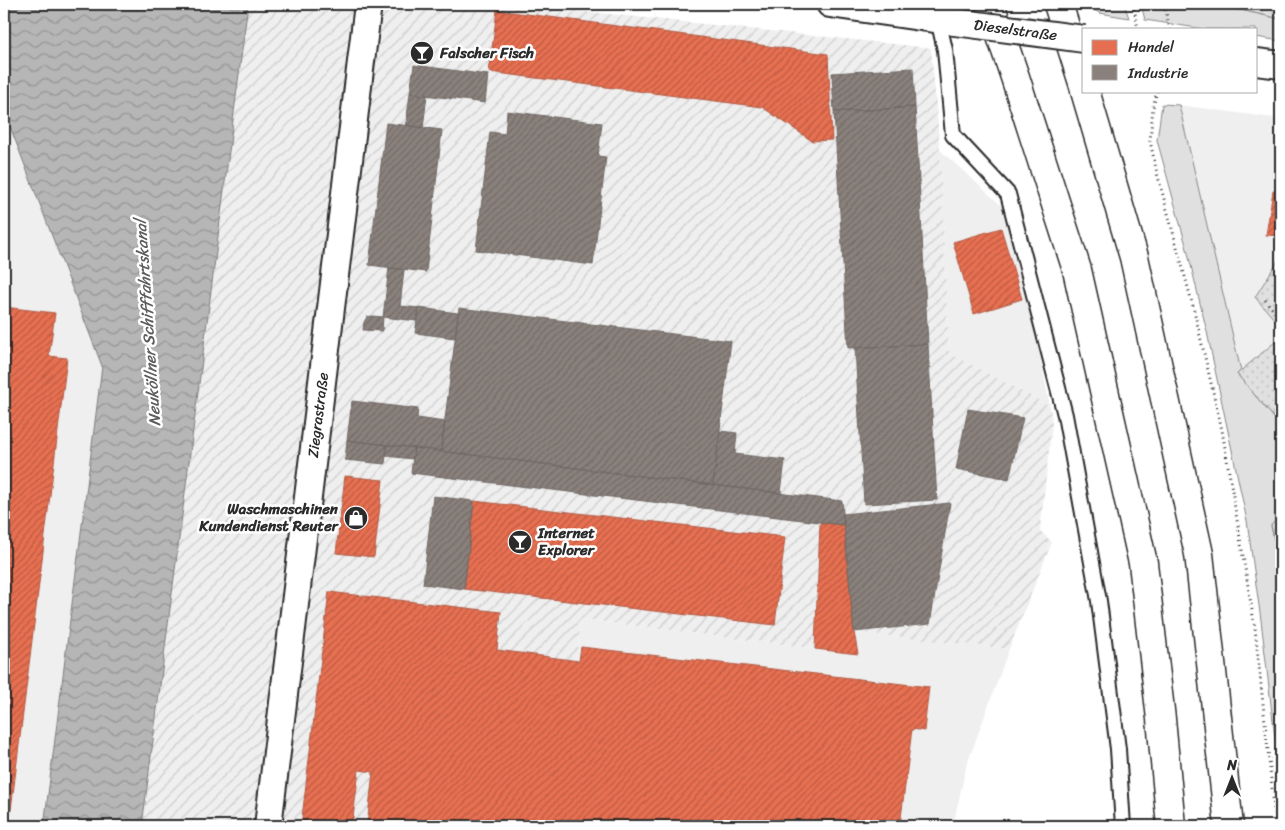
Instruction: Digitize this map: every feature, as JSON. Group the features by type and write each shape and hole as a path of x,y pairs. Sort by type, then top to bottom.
{"highway":[{"path":"990,4 1016,76 1077,270 1143,563 1162,719 1171,826"},
{"path":"1058,4 1082,80"},
{"path":"1085,92 1134,257 1199,554 1229,826"}],"street":[{"name":"Ziegrastraße","path":"268,826 368,4"},
{"name":"Dieselstraße","path":"830,4 887,8 946,21 1082,39"},
{"path":"1258,62 1281,65"}],"lane":[{"path":"946,21 944,50 953,136 1008,194 1065,415 1099,601 1118,749 1123,826"}],"path":[{"path":"1133,4 1138,28"},
{"path":"1157,4 1165,9 1170,28"},
{"path":"1157,92 1153,107 1150,141 1193,306 1222,430 1255,628 1276,826"},
{"path":"1265,300 1281,319"},
{"path":"1276,531 1281,526"}],"shaded area":[{"path":"248,4 513,4 931,48 940,150 949,353 1050,406 1052,423 1040,531 1052,542 1009,649 854,632 858,654 581,619 556,826 142,826"},
{"path":"1086,4 1124,4 1129,18 1100,13 1087,7"},
{"path":"1141,4 1178,4 1241,10 1281,19 1281,41 1258,37 1258,28 1197,28 1145,20"},
{"path":"1178,4 1281,4 1281,19 1241,10"},
{"path":"4,102 9,124 102,366 44,826 4,826"},
{"path":"1162,104 1179,105 1241,371 1237,374 1281,426 1281,516 1271,526 1281,571 1281,819 1275,738 1247,521 1207,332 1187,249 1157,140"},
{"path":"1179,105 1281,119 1281,256 1255,297 1281,327 1281,337 1241,371"},
{"path":"940,150 1003,207 1031,312 1050,406 949,353"},
{"path":"1281,256 1281,327 1255,297"},
{"path":"1281,337 1281,426 1237,374"},
{"path":"1281,516 1281,571 1271,525"},
{"path":"581,619 858,654 854,632 1009,649 966,767 953,826 556,826"}],"water":[{"name":"Neuköllner Schifffahrtskanal","path":"4,4 248,4 142,826 44,826 102,366 9,124 4,102"}],"building: Handel":[{"path":"497,10 828,54 832,140 812,141 762,107 489,72"},
{"path":"1273,191 1281,192 1281,236 1266,235"},
{"path":"1001,228 1022,299 974,314 953,242"},
{"path":"4,307 55,313 49,356 67,358 9,826 4,826"},
{"path":"345,476 383,480 374,557 336,553"},
{"path":"474,501 785,537 775,625 464,589"},
{"path":"820,523 844,525 854,632 858,654 815,649"},
{"path":"329,592 501,612 497,650 579,661 581,647 929,687 924,731 912,729 900,826 367,826 373,772 359,770 352,826 301,826"}],"building: Industrie":[{"path":"414,65 488,75 485,103 410,93"},
{"path":"913,68 915,107 834,112 832,73"},
{"path":"410,93 427,95 423,128 406,125"},
{"path":"915,107 928,344 848,348 834,112"},
{"path":"507,111 602,123 598,156 606,157 593,265 476,250 490,132 505,134"},
{"path":"386,123 442,130 426,272 369,265"},
{"path":"389,268 404,270 400,306 419,308 417,321 383,317"},
{"path":"419,308 458,313 455,338 415,333"},
{"path":"459,308 731,341 713,485 441,451"},
{"path":"367,317 383,317 382,331 363,330"},
{"path":"928,344 937,500 864,504 855,348"},
{"path":"352,401 418,409 417,418 445,422 441,451 347,440"},
{"path":"968,409 1023,418 1009,479 956,469"},
{"path":"720,431 737,433 735,454 785,460 781,493 713,485"},
{"path":"347,440 387,445 385,464 345,460"},
{"path":"387,445 414,448 413,459 386,456"},
{"path":"414,448 842,501 844,525 411,473"},
{"path":"433,496 474,501 464,589 423,584"},
{"path":"950,503 930,624 854,632 843,514"}],"place":[{"name":"Falscher Fisch","path":"422,53"},
{"name":"Waschmaschinen Kundendienst Reuter","path":"356,518"},
{"name":"Internet Explorer","path":"520,542"}]}
